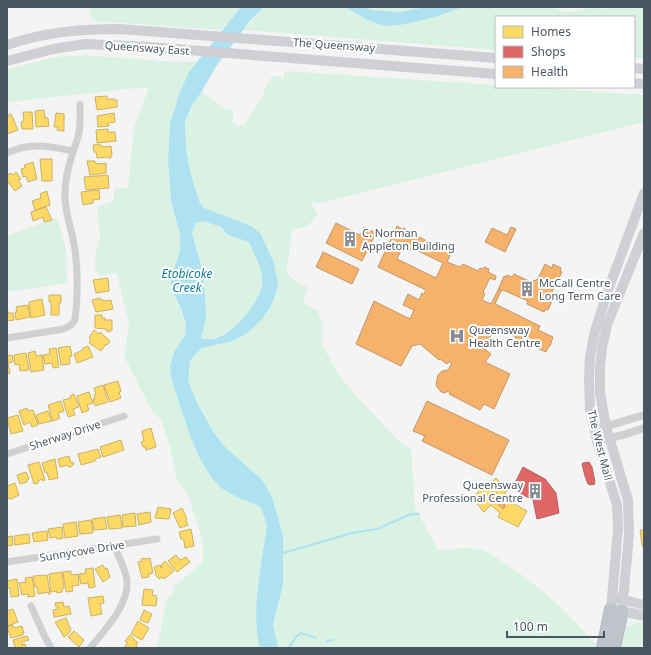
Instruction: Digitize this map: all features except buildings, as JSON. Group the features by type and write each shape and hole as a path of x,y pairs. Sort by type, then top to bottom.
{"highway":[{"path":"603,648 617,604"},
{"path":"614,648 617,604"}],"main road":[{"name":"Queensway East","path":"7,45 53,33 84,29 120,29 172,33"},
{"name":"The Queensway","path":"172,33 495,58"},
{"name":"Queensway East","path":"7,61 53,49 85,44 288,58"},
{"name":"The Queensway","path":"288,58 495,74"},
{"name":"The West Mall","path":"617,604 617,505 597,441 590,410 590,356 595,331 607,293 644,193"},
{"name":"The West Mall","path":"617,604 628,535 628,500 608,439 600,393 600,368 602,348 607,325 644,233"},
{"path":"617,604 644,605"},
{"path":"617,604 644,616"}],"street":[{"path":"7,338 64,329 71,326 75,320 76,262 74,242 65,213 64,202 67,172 72,151 78,136 80,104"},
{"path":"7,153 21,148 35,146 48,146 72,151"},
{"path":"594,430 644,415"},
{"name":"Sherway Drive","path":"7,454 124,416"},
{"path":"597,441 644,428"},
{"name":"Sunnycove Drive","path":"7,562 157,539"},
{"path":"90,648 111,624 126,592 127,582 125,571 114,546"},
{"path":"31,606 51,648"}],"green space":[{"path":"89,7 241,7 222,30 95,21 91,17"},
{"path":"264,7 345,7 359,16 446,14 463,7 549,7 568,12 594,7 604,9 616,7 644,7 644,59 635,58 635,16 495,16 495,50 244,30"},
{"path":"365,7 427,7 395,12 379,12"},
{"path":"86,55 160,61 197,62 189,72 178,96 170,122 168,161 171,201 180,234 180,251 170,280 186,324 185,337 174,352 170,366 171,378 189,433 200,459 211,477 221,488 261,508 267,525 258,587 256,619 260,648 157,648 167,599 174,593 173,587 203,561 203,541 186,490 177,481 170,447 161,419 153,413 124,356 129,324 117,273 100,276 95,268 96,252 100,235 97,206 114,201 114,189 128,187 134,128 149,87 7,102 7,69 55,57"},
{"path":"285,71 495,85 495,88 542,88 644,95 644,122 321,203 311,202 317,215 308,226 292,230 287,263 287,271 291,277 307,287 308,290 303,303 318,311 323,326 322,345 339,375 356,396 402,444 411,448 415,507 438,550 471,548 484,551 492,555 540,589 564,610 596,645 595,648 278,648 273,625 283,586 283,537 273,500 260,478 226,448 214,433 196,401 188,380 190,361 202,348 233,341 249,332 261,320 274,263 261,234 251,226 204,208 199,201 191,175 186,150 185,121 192,105 202,91 225,109 228,108 234,111 232,122 237,126 244,125 262,97 268,82 272,77 277,76 283,80"},
{"path":"57,218 66,250 67,283 7,292 7,236"},
{"path":"203,221 221,227 228,235 249,242 261,269 263,281 259,295 254,304 239,323 220,336 210,339 201,338 203,329 203,273 192,233 196,223"},
{"path":"639,622 644,623 644,643 639,648 622,648 627,626"}],"water":[{"name":"Etobicoke Creek","path":"241,7 264,7 250,21 215,68 192,105 185,121 186,150 191,175 199,201 204,208 251,226 261,234 274,263 278,285 270,308 249,332 233,341 202,348 195,355 190,361 188,380 196,401 214,433 226,448 260,478 265,484 273,500 283,536 283,585 273,625 278,648 260,648 257,634 256,619 258,587 267,525 261,508 221,488 211,477 200,459 189,433 171,378 170,366 174,352 185,336 186,324 173,292 170,280 180,251 180,234 171,201 168,161 170,122 178,96 189,72","holes":["203,221 221,227 228,235 249,242 261,269 263,281 259,295 254,304 238,323 220,337 210,339 201,338 206,318 205,296 203,273 192,233 196,223"]},
{"path":"345,7 365,7 371,10 399,12 427,7 463,7 423,20 390,26 372,21"}],"waterway":[{"path":"280,554 352,533 377,529 411,514 419,514"},
{"path":"289,647 301,633 316,638"},
{"path":"327,641 333,640"}],"place":[{"name":"C. Norman Appleton Building","path":"350,239"},
{"name":"McCall Centre Long Term Care","path":"527,289"},
{"name":"Queensway Health Centre","path":"457,336"},
{"name":"Queensway Professional Centre","path":"535,491"}]}
